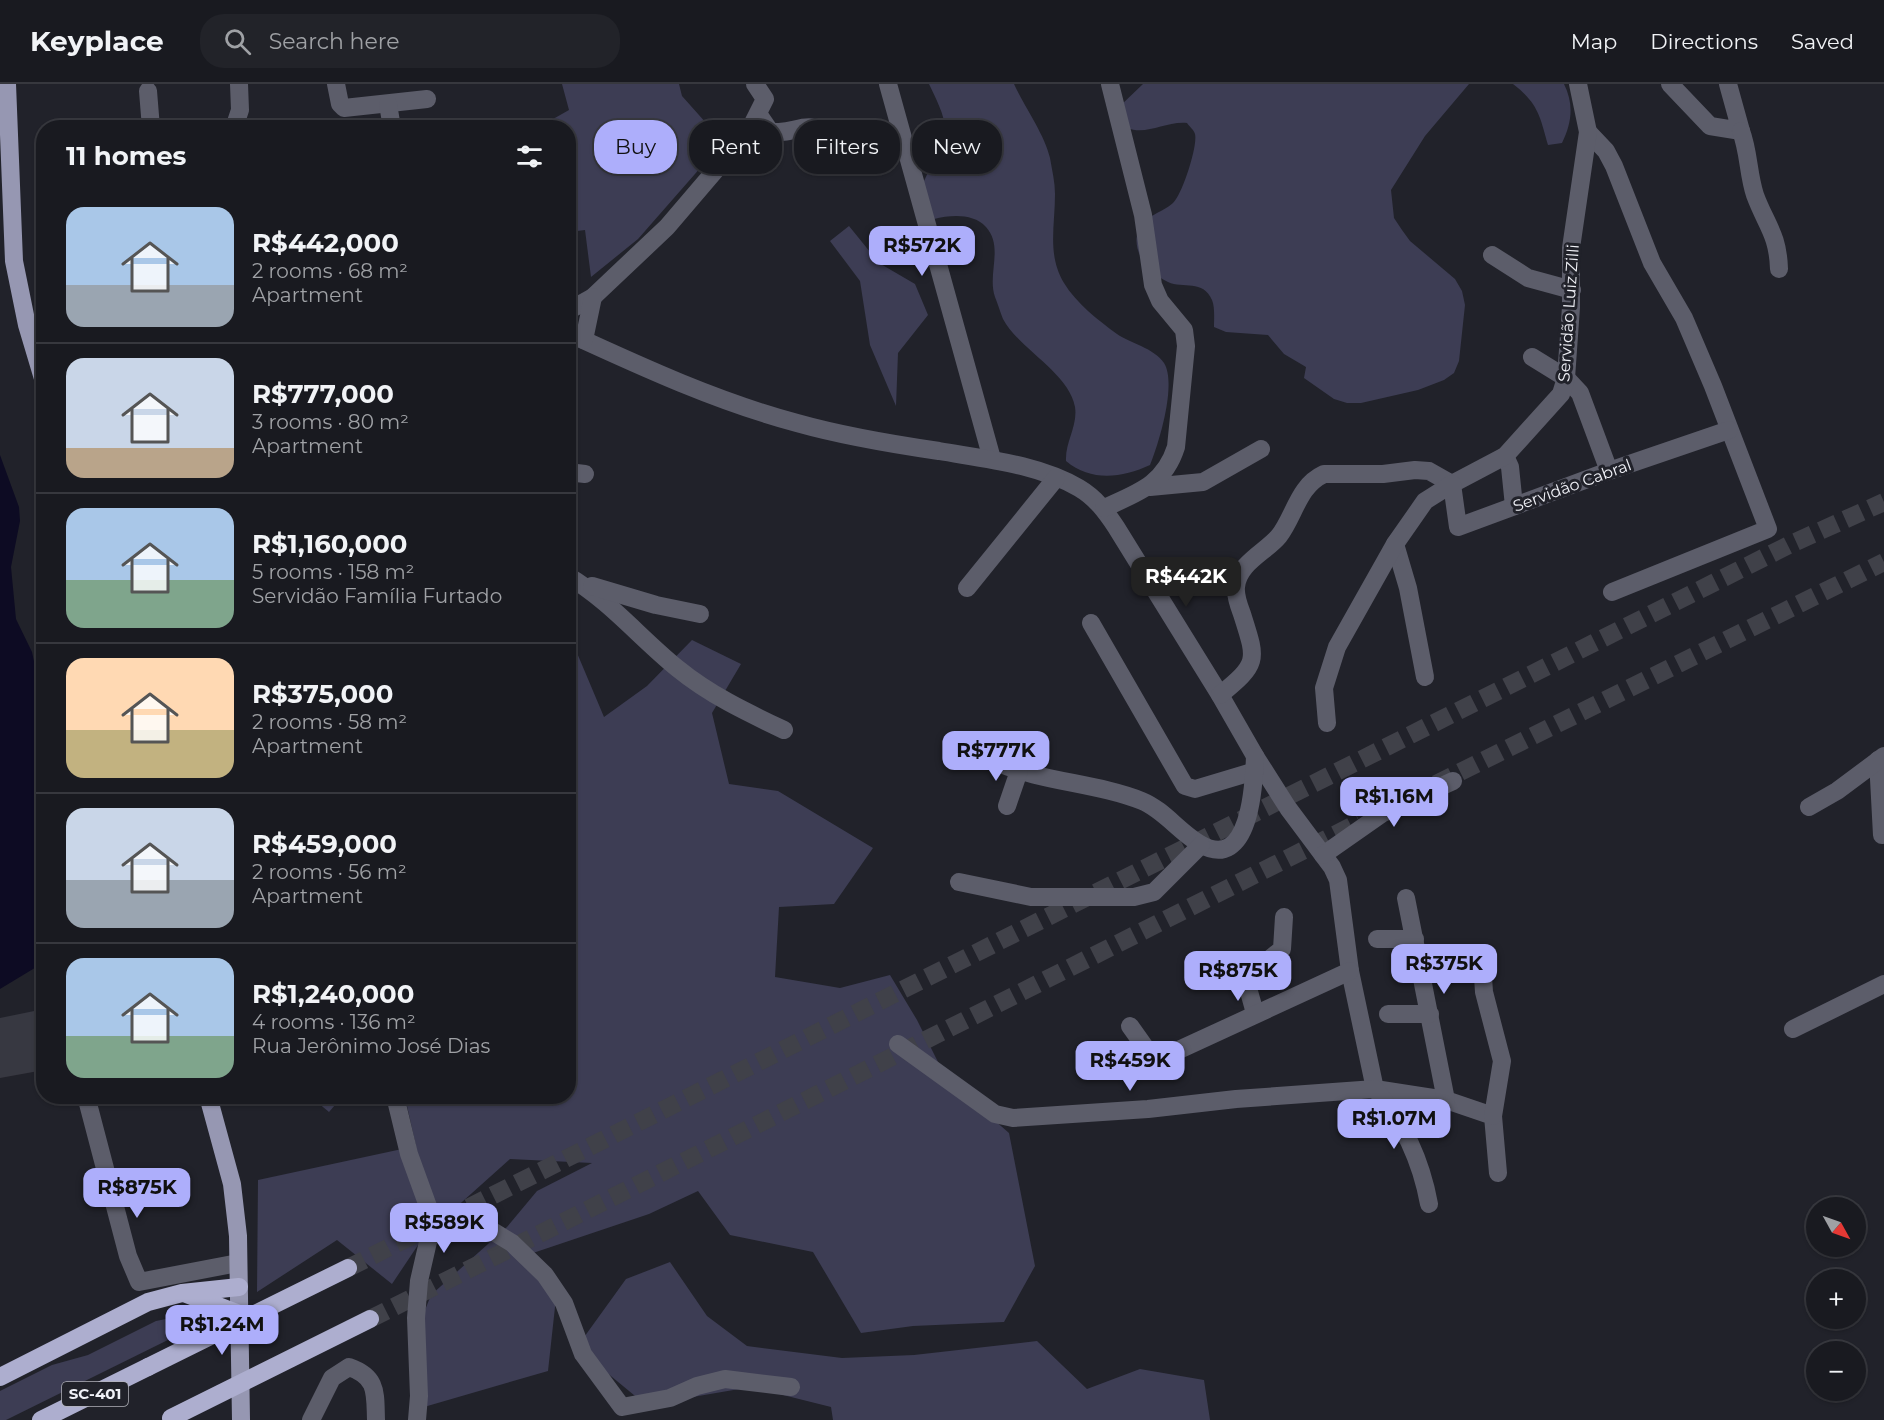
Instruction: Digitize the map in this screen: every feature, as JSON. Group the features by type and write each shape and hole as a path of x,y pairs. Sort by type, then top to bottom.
{"highway":[{"name":"SC-401","path":"41,1420 348,1268"},
{"path":"0,1377 148,1302 182,1293 239,1287"},
{"path":"182,1293 239,1314"},
{"path":"169,1419 370,1319"}],"main road":[{"path":"6,84 14,261 27,325 36,355"},
{"path":"210,1104 232,1184 239,1287 241,1420"},
{"path":"231,1420 241,1397"}],"street":[{"path":"234,120 240,110 238,84"},
{"path":"336,84 340,104 344,108 427,99"},
{"path":"576,307 594,297 667,227 749,131 765,99 755,84"},
{"path":"888,84 992,459"},
{"path":"1110,84 1143,215 1153,285 1161,301 1184,330 1186,346 1176,447 1171,461 1150,487"},
{"name":"Servidão Luiz Zilli","path":"1327,723 1324,688 1334,657 1363,598 1395,544 1425,501 1505,456 1554,405 1561,394 1566,378 1572,290 1571,248 1588,132 1578,84"},
{"path":"1670,84 1710,126 1741,131"},
{"path":"1728,84 1748,148 1755,195 1776,238 1779,269"},
{"path":"148,91 150,120"},
{"path":"388,104 391,120"},
{"path":"759,115 770,131 794,127"},
{"path":"1588,132 1606,151 1614,166 1652,263 1684,318 1768,529 1612,592"},
{"path":"1492,255 1528,278 1572,290"},
{"path":"594,297 576,337 747,408 796,423 894,444 992,459 1056,478 1082,489 1104,508 1220,695 1255,764 1323,855 1338,880 1350,971 1375,1089 1396,1114 1406,1132 1426,1186 1429,1204"},
{"path":"1532,357 1566,378 1580,393 1609,471"},
{"name":"Servidão Cabral","path":"1452,484 1458,528 1609,471 1729,430"},
{"path":"1104,508 1150,487 1203,482 1261,449"},
{"path":"1505,456 1510,467 1514,506"},
{"path":"1220,695 1244,675 1253,658 1253,648 1237,598 1236,586 1240,575 1247,564 1278,537 1295,505 1316,478 1324,474 1383,474 1415,470 1429,471 1452,484"},
{"path":"967,588 1056,478"},
{"path":"1395,544 1408,588 1425,677"},
{"path":"576,580 656,605 700,614"},
{"path":"576,580 606,602 701,687 720,699 784,730"},
{"path":"1091,623 1185,786 1195,789 1255,764"},
{"path":"1809,807 1836,791 1881,758"},
{"path":"1881,758 1882,835"},
{"path":"996,762 1018,771 1141,801 1201,845 1215,850 1225,849 1239,838 1251,801 1255,764"},
{"path":"1006,806 1018,771"},
{"path":"1323,855 1383,813 1454,781"},
{"path":"959,882 1031,897 1134,897 1154,892 1201,845"},
{"path":"1407,898 1446,1100"},
{"path":"1255,1013 1246,981 1250,975 1282,949 1284,917"},
{"path":"1377,939 1415,939"},
{"path":"1482,962 1484,992 1502,1061 1493,1116 1498,1173"},
{"path":"1130,1026 1152,1057 1157,1060 1350,971"},
{"path":"1792,1029 1884,984"},
{"path":"1388,1014 1430,1014"},
{"path":"898,1044 995,1114 1013,1118 1149,1109 1236,1099 1375,1089 1446,1100 1493,1116"},
{"path":"88,1104 128,1256 148,1302"},
{"path":"397,1104 409,1154 432,1213 431,1235 419,1281 416,1318 419,1396 417,1420"},
{"path":"431,1235 484,1230 494,1232 512,1243 545,1275 564,1303 583,1354 622,1407 670,1398 697,1386 725,1379 791,1387"},
{"path":"139,1282 238,1263"},
{"path":"311,1420 332,1378 349,1367 365,1372 372,1382 376,1420"}],"shaded area":[{"path":"562,84 679,84 682,96 703,120 689,120 689,174 695,174 638,239 591,277 585,230 576,231 576,120 551,120 569,110"},
{"path":"929,84 1014,84 1039,130 1050,158 1055,190 1053,240 1055,262 1064,283 1081,304 1117,334 1160,358 1168,373 1168,399 1158,443 1150,465 1129,473 1107,476 1086,472 1066,461 1067,447 1075,421 1075,407 1071,395 1054,372 1020,341 1003,319 993,288 995,252 991,235 981,222 968,217 954,216 934,219 919,191 927,174 1002,174 1002,120 944,120"},
{"path":"1143,84 1469,84 1425,136 1391,190 1394,218 1402,230 1410,241 1455,279 1462,291 1465,305 1459,361 1454,373 1444,380 1418,390 1361,403 1347,403 1334,399 1304,378 1306,367 1284,354 1268,335 1226,332 1214,327 1213,303 1203,289 1174,284 1155,274 1140,255 1137,247 1138,231 1144,222 1177,198 1192,159 1195,134 1187,123 1142,130 1127,128 1119,107"},
{"path":"1513,84 1564,84 1569,99 1570,114 1562,143 1548,145 1543,126 1533,104"},
{"path":"849,226 879,263 915,284 928,315 898,353 896,406 870,345 860,281 830,241"},
{"path":"0,455 19,507 20,521 11,567 16,619 32,652 36,671 36,967 0,989"},
{"path":"692,640 741,664 712,713 729,784 778,791 873,848 834,904 779,907 775,977 840,988 890,975 917,1020 946,1078 1009,1133 1035,1266 1004,1322 913,1326 861,1333 813,1252 730,1235 698,1191 649,1214 533,1253 556,1298 548,1371 424,1407 425,1310 431,1295 507,1227 537,1191 592,1163 510,1159 424,1236 392,1284 337,1240 257,1292 258,1180 416,1146 407,1104 576,1104 576,651 604,717 647,686"},
{"path":"319,1104 336,1104 329,1112"},
{"path":"670,1262 707,1316 747,1346 842,1358 914,1355 1037,1341 1087,1389 1140,1369 1204,1380 1210,1420 833,1420 831,1407 751,1387 646,1405 606,1372 582,1340 626,1279"},
{"path":"166,1319 178,1335 6,1420 0,1420 0,1391 52,1365 88,1355 156,1321"}],"building":[{"path":"36,1011 36,1071 0,1078 0,1018"}],"tunnel":[{"path":"348,1268 1791,544 1884,502"},
{"path":"1436,784 1884,562"},
{"path":"370,1319 1360,822"}]}
